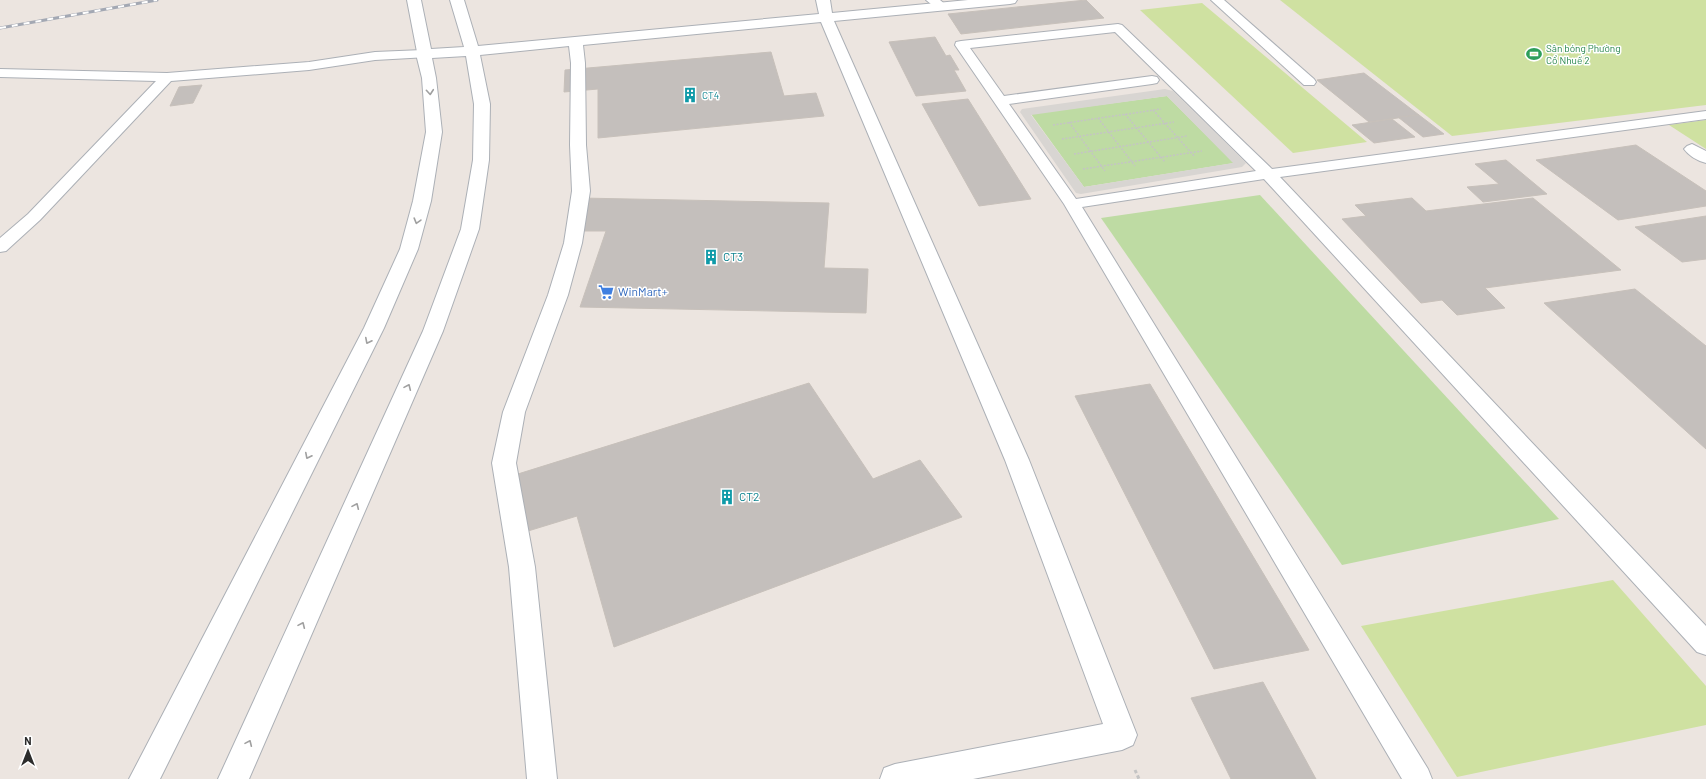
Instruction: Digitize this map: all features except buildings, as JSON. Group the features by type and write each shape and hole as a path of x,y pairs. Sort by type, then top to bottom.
{"street":[{"path":"144,779 374,328 409,249 422,201 434,132 429,78 414,0"},
{"path":"233,779 433,330 470,229 480,160 482,104 472,51 457,0"},
{"path":"424,54 576,41 825,9 896,10 937,3 1010,0"},
{"path":"825,9 1017,460 1122,735 895,779"},
{"path":"542,779 522,567 504,463 514,412 558,295 574,235 581,191 578,145 578,63 576,41"}],"lane":[{"path":"1217,0 1309,82"},
{"path":"1418,779 1072,204 961,45 1118,28 1268,174 1706,644"},
{"path":"0,73 167,77 309,66 375,56 424,54"},
{"path":"0,247 34,217 167,77"},
{"path":"1000,101 1152,80"},
{"path":"1072,204 1268,174 1706,115"},
{"path":"1692,149 1706,158"}],"path":[{"path":"1149,105 1195,157"},
{"path":"1121,109 1170,167"},
{"path":"1048,126 1166,109"},
{"path":"1094,112 1136,167"},
{"path":"1065,117 1106,171"},
{"path":"1057,139 1178,122"},
{"path":"1069,155 1191,136"},
{"path":"1079,169 1205,150"}],"green space":[{"name":"Sân bóng Phường Cổ Nhuế 2","path":"1280,0 1706,0 1706,105 1452,136"},
{"path":"1202,3 1367,142 1293,153 1140,10"},
{"path":"1167,96 1234,163 1084,187 1031,114"},
{"path":"1706,120 1706,149 1669,125"},
{"path":"1260,195 1559,519 1342,565 1101,218"},
{"path":"1613,580 1706,686 1706,725 1457,777 1361,626"}],"shaded area":[{"path":"1165,89 1173,91 1246,163 1242,167 1081,194 1076,193 1020,112 1022,109","holes":["1167,96 1233,163 1084,187 1031,115"]}],"railway":[{"path":"0,28 157,0"}],"place":[{"name":"Sân bóng Phường Cổ Nhuế 2","path":"1534,54"},
{"name":"CT4","path":"690,95"},
{"name":"CT3","path":"711,257"},
{"name":"WinMart+","path":"606,292"},
{"name":"CT2","path":"727,497"}]}
